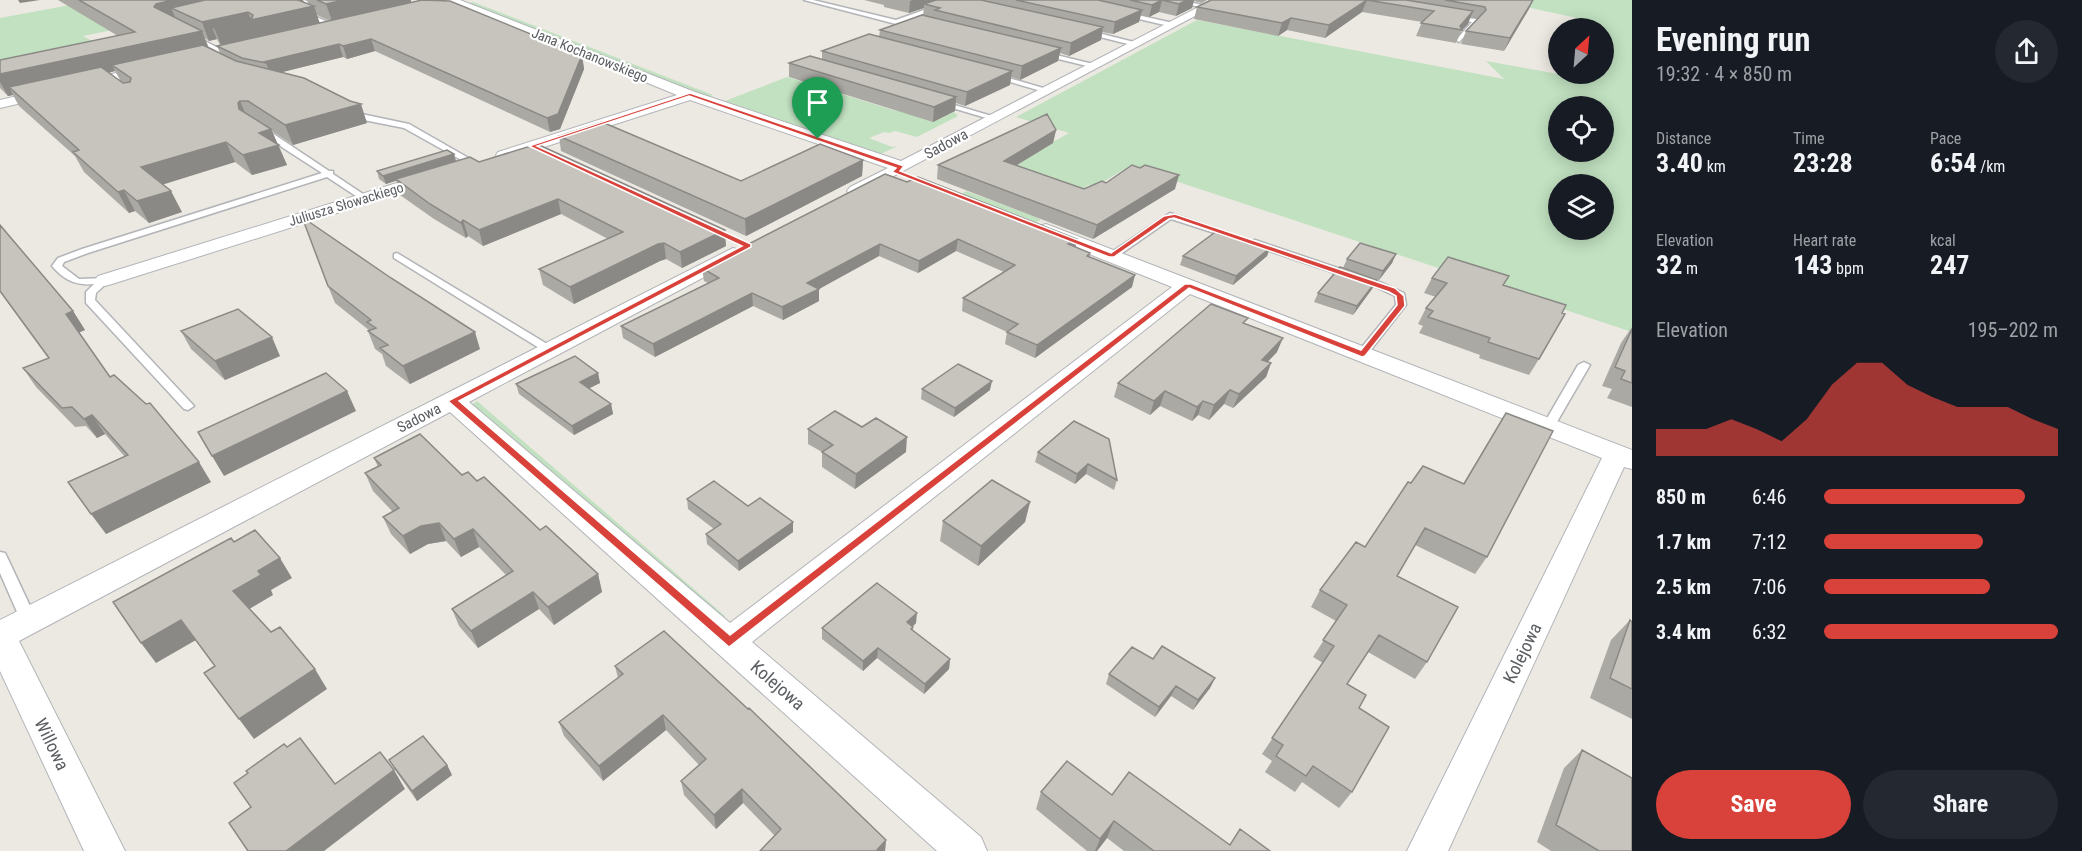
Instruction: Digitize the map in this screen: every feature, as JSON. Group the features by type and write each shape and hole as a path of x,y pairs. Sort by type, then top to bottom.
{"street":[{"path":"434,4 450,0"},
{"name":"Jana Kochanowskiego","path":"450,0 690,94 903,172"},
{"name":"Sadowa","path":"832,203 903,172 993,118 1214,3"},
{"path":"311,31 339,25"},
{"path":"0,104 109,79 208,50 221,53 267,42"},
{"name":"Juliusza Słowackiego","path":"105,280 690,94"},
{"path":"532,146 552,156"},
{"name":"Kolejowa","path":"1024,221 1624,457 1426,851"},
{"name":"Sadowa","path":"10,631 453,401 548,350 739,241"},
{"path":"729,642 1188,285"},
{"name":"Kolejowa","path":"453,401 967,851"},
{"name":"Willowa","path":"10,631 105,851"}],"lane":[{"path":"299,0 314,6 303,13 339,25"},
{"path":"811,0 896,22 957,0"},
{"path":"1172,0 1214,3"},
{"path":"1121,14 1173,25"},
{"path":"1441,16 1476,21 1459,40"},
{"path":"1082,32 1136,44"},
{"path":"188,34 208,50"},
{"path":"1038,52 1095,66"},
{"path":"992,76 1048,91"},
{"path":"109,79 121,87"},
{"path":"936,102 993,118"},
{"path":"341,108 359,117 406,126 475,164"},
{"path":"254,126 366,198"},
{"path":"105,280 80,283 68,279 57,266 60,260 85,251 330,173"},
{"path":"1112,256 1167,217 1175,216 1392,290 1400,296 1401,306 1362,354"},
{"path":"397,256 548,350"},
{"path":"105,280 92,292 90,300 188,406"},
{"path":"1548,427 1584,365"},
{"path":"2,567 10,631"}],"green space":[{"path":"97,0 152,22 83,36 116,54 0,79 0,18"},
{"path":"1494,0 1632,0 1632,332 1130,166 1094,187 1088,185 1074,196 1004,170 1069,133 1016,117 1197,20 1504,79 1486,61 1548,72 1548,84 1614,84 1614,18 1577,18"},
{"path":"473,2 713,95 709,97 469,3"},
{"path":"787,77 896,111 901,109 937,120 954,112 958,116 917,137 895,131 884,132 869,138 892,147 898,146 880,154 725,101"},
{"path":"966,191 1041,220 1036,222 962,194"},
{"path":"477,401 725,616 718,621 472,405"}],"building":[{"path":"79,0 173,0 156,4 154,7 202,31 0,74 0,60 135,32"},
{"path":"205,0 298,0 314,6 214,28 212,27 252,18 253,15 248,12 202,22 171,8"},
{"path":"317,0 344,0 326,4"},
{"path":"422,0 450,1 582,55 558,114 547,118 371,39 263,62 266,63 242,58 217,46"},
{"path":"936,0 981,0 1103,27 1071,43 935,10 940,8 924,4"},
{"path":"1016,0 1098,0 1142,10 1115,22"},
{"path":"1130,0 1162,0 1152,5"},
{"path":"1162,0 1187,0 1179,4"},
{"path":"1211,0 1367,0 1329,25 1291,18 1282,23 1197,7"},
{"path":"1367,0 1406,0 1473,11 1460,26 1462,30 1421,23 1434,11"},
{"path":"1445,0 1533,0 1510,38 1466,31 1486,10 1485,7"},
{"path":"922,15 1061,48 1022,66 880,30"},
{"path":"869,34 1012,71 967,92 822,51"},
{"path":"203,45 236,61 304,78 350,101 361,104 285,125 248,101 240,101 239,109 271,129 259,133 279,145 243,155 226,142 141,167 171,191 137,201 124,190 118,192 73,152 79,150 9,87 101,67 123,83 130,82 131,78 112,65"},
{"path":"810,56 956,97 934,107 789,63"},
{"path":"1047,114 1056,130 1004,161 1084,189 1102,181 1106,183 1132,165 1140,168 1145,165 1179,175 1097,225 938,165"},
{"path":"602,122 741,181 820,144 863,160 745,219 559,136"},
{"path":"537,144 725,230 680,252 664,243 658,244 570,287 539,269 623,232 558,199 479,230 463,220 461,223 430,204 396,179 470,157 479,162"},
{"path":"447,150 454,154 383,176 377,171"},
{"path":"885,174 907,182 918,177 1077,239 1068,244 1090,253 1087,256 1135,275 1037,345 1007,332 1018,324 963,298 1015,265 958,239 919,261 880,244 807,283 819,289 782,307 752,293 653,344 621,326 719,278 702,268"},
{"path":"302,217 475,332 403,366 380,348 388,345 368,331 376,328 367,322 371,320 328,286"},
{"path":"0,225 73,311 66,314 110,377 114,375 146,404 150,403 199,462 91,514 68,482 128,455 92,415 84,419 72,407 62,408 23,368 49,358 0,291"},
{"path":"1218,230 1270,248 1236,276 1183,256"},
{"path":"1360,243 1396,254 1383,271 1347,259"},
{"path":"1448,257 1509,276 1503,285 1566,305 1562,313 1565,314 1539,359 1488,342 1490,338 1428,317 1433,311 1426,308 1447,283 1432,278"},
{"path":"1340,267 1377,280 1357,306 1318,293"},
{"path":"1211,304 1248,318 1243,323 1283,338 1262,360 1271,363 1239,394 1230,390 1214,405 1203,401 1197,407 1165,391 1154,401 1118,383"},
{"path":"238,309 272,337 215,361 181,331"},
{"path":"1632,329 1632,383 1621,379 1625,371 1615,367"},
{"path":"575,356 598,373 580,382 611,404 572,426 516,384"},
{"path":"958,364 992,381 955,408 922,389"},
{"path":"326,373 347,391 212,456 198,432"},
{"path":"835,411 862,427 876,418 907,437 856,474 822,452 833,445 808,429"},
{"path":"1506,413 1553,431 1487,557 1425,528 1397,576 1458,607 1427,662 1379,635 1347,684 1366,695 1359,708 1389,727 1352,792 1313,766 1306,776 1276,756 1283,745 1272,738 1334,646 1323,640 1347,605 1320,590 1356,542 1365,547 1408,482 1411,483 1423,466 1464,484"},
{"path":"1074,421 1109,439 1117,480 1088,464 1077,474 1038,452"},
{"path":"420,434 462,475 468,472 477,481 484,477 540,530 546,526 598,574 548,607 533,592 471,631 452,609 513,571 473,529 454,539 439,523 421,526 403,536 383,517 399,508 365,473 381,465 374,458"},
{"path":"992,480 1030,502 981,546 943,521"},
{"path":"714,481 748,506 760,498 793,522 738,561 706,534 721,524 687,499"},
{"path":"255,530 280,558 258,571 261,575 233,591 271,632 280,627 315,669 239,719 204,673 215,666 181,620 141,643 113,602 231,538 234,542"},
{"path":"877,583 917,613 907,622 913,627 911,629 950,659 925,684 878,648 863,661 822,628"},
{"path":"1630,620 1632,622 1632,689 1610,678"},
{"path":"664,631 749,708 886,840 876,851 760,851 781,829 742,789 714,815 681,781 706,759 663,715 599,766 559,722 623,674 615,666"},
{"path":"1162,646 1215,678 1198,700 1176,686 1159,707 1109,674 1132,647 1153,659"},
{"path":"423,736 447,765 412,791 389,760"},
{"path":"300,738 335,784 380,752 394,770 286,851 248,851 229,823 251,807 234,783 248,773 246,771 284,744 287,747"},
{"path":"1582,750 1632,778 1632,851 1599,851 1556,825"},
{"path":"1067,761 1112,795 1129,772 1230,845 1240,829 1270,851 1154,851 1114,821 1100,839 1041,792"}],"route":[{"path":"690,94 818,139 902,167 895,171 1112,256 1167,217 1175,216 1392,290 1400,296 1401,306 1362,354 1188,285 729,642 453,401 748,246 532,146 690,94"}]}
